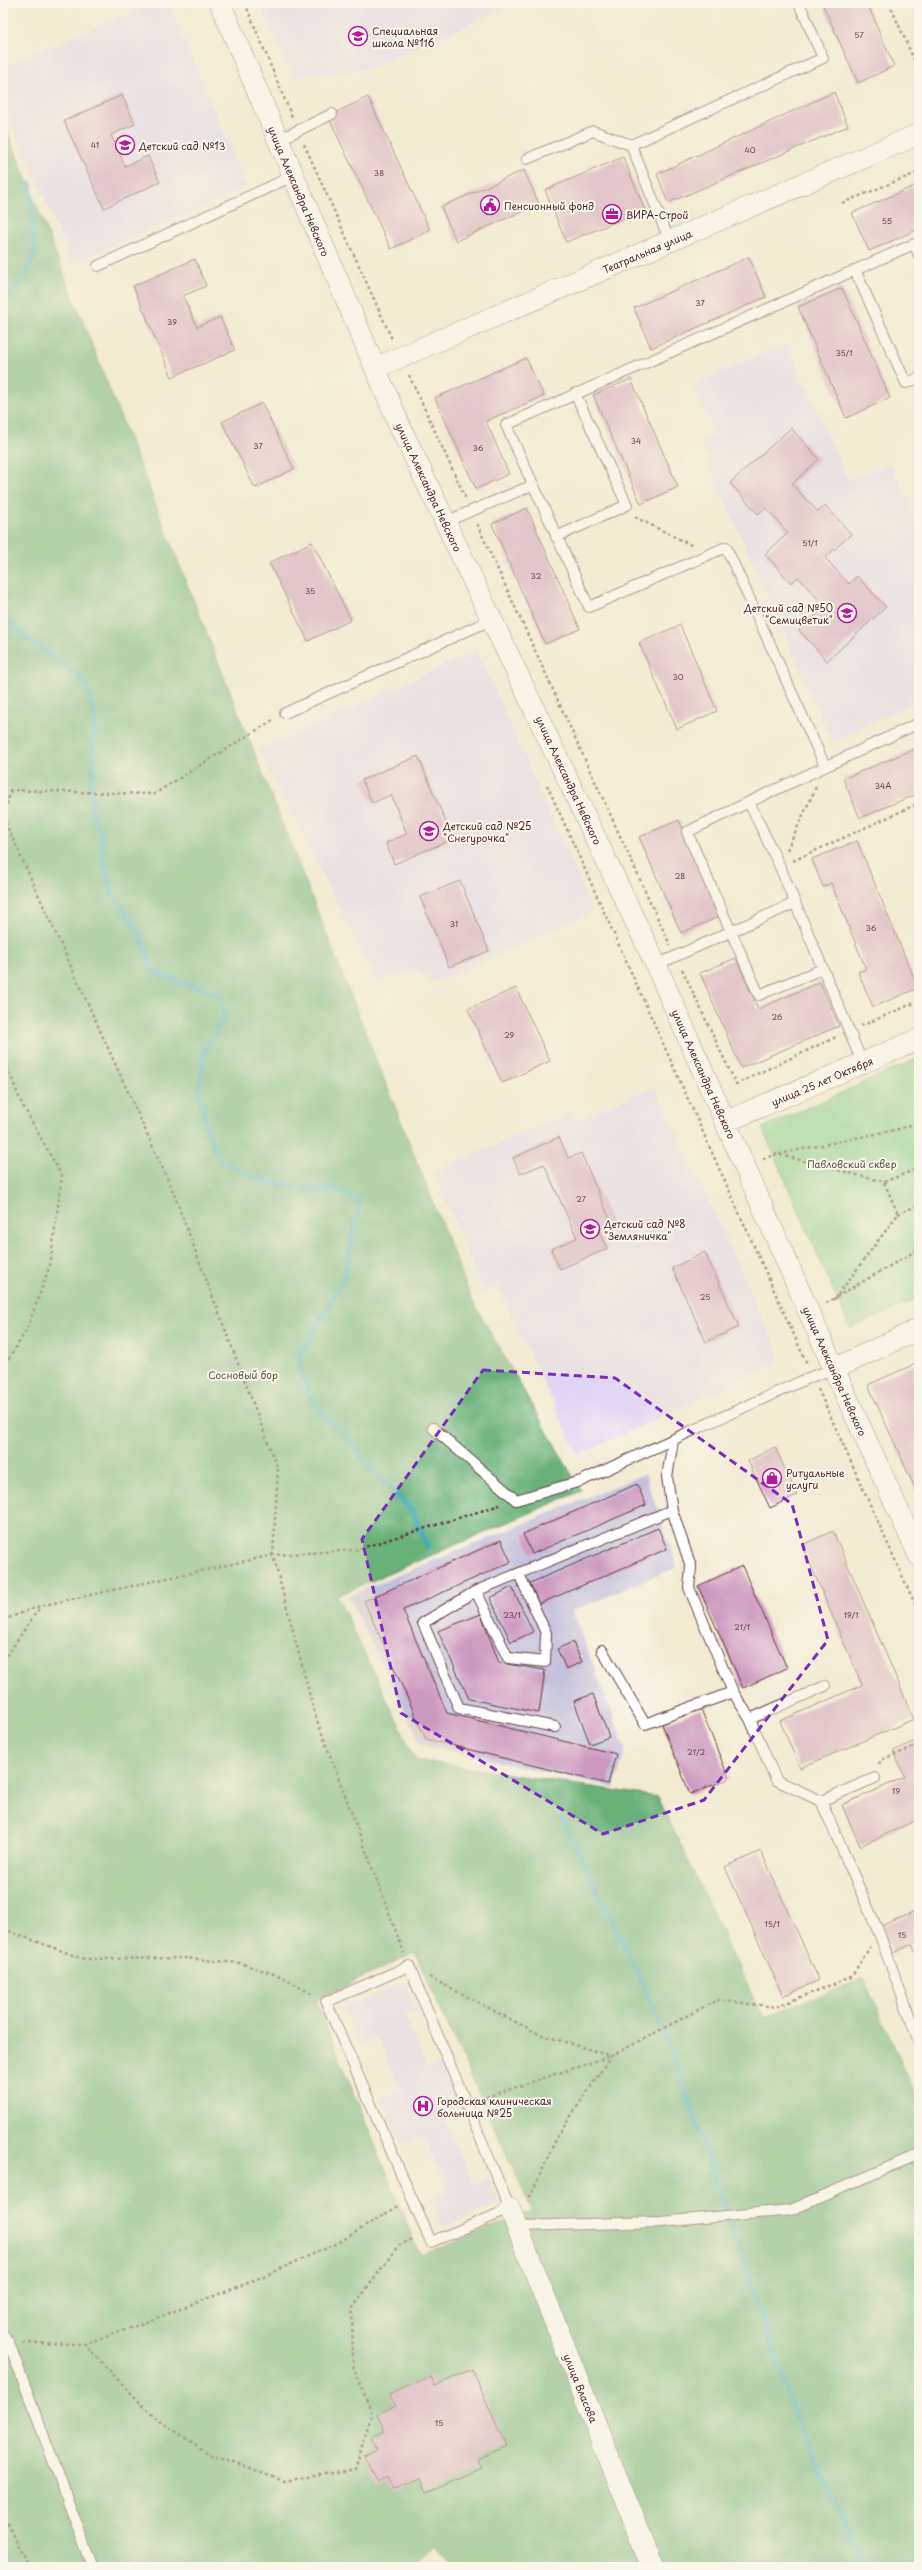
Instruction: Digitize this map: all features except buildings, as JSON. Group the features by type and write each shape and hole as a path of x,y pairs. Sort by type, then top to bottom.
{"street":[{"name":"улица Александра Невского","path":"220,3 375,368 445,522 493,619 656,965 834,1369 919,1556"},
{"name":"Театральная улица","path":"375,368 919,134"},
{"name":"улица 25 лет Октября","path":"725,1122 919,1039"},
{"path":"834,1369 919,1329"},
{"name":"улица Власова","path":"513,2218 652,2567"}],"lane":[{"path":"527,159 593,131 631,145 823,58 799,3"},
{"path":"278,140 332,114"},
{"path":"631,145 670,242"},
{"path":"98,266 293,176"},
{"path":"825,766 726,547 589,607 506,425 575,393 914,244 919,255"},
{"path":"855,270 906,383 919,378"},
{"path":"556,537 627,505 575,393"},
{"path":"445,522 533,485"},
{"path":"286,713 493,619"},
{"path":"822,969 759,995 687,832 919,723"},
{"path":"749,802 780,866 863,1064"},
{"path":"656,965 795,903"},
{"path":"433,1428 516,1500 580,1481 673,1441 813,1376 834,1369"},
{"path":"673,1441 667,1477 672,1510 691,1567 689,1588 733,1692 750,1719 776,1780 821,1801 879,1933 919,2042"},
{"path":"555,1727 459,1708 423,1624 476,1591 672,1510"},
{"path":"476,1591 508,1658 545,1662 546,1633 519,1574"},
{"path":"602,1650 645,1724 733,1692"},
{"path":"750,1719 825,1686"},
{"path":"821,1801 875,1778"},
{"path":"513,2218 409,1966 326,2002 425,2232 431,2242 513,2218 661,2222 791,2210 919,2154"},
{"path":"3,2334 9,2343 93,2567"}],"path":[{"path":"245,3 298,130 401,357 676,957 736,1084 850,1030 919,1000"},
{"path":"889,3 919,71"},
{"path":"842,203 919,172"},
{"path":"618,509 709,554"},
{"path":"3,790 31,792 154,794 286,713"},
{"path":"780,866 825,766"},
{"path":"544,780 919,1613"},
{"path":"11,790 3,817 172,1189 278,1469 273,1555 315,1715 409,1966 539,2034 611,2056"},
{"path":"780,866 919,803"},
{"path":"3,1056 21,1102 62,1176 50,1265 27,1329 3,1368"},
{"path":"745,1166 777,1154 899,1129 919,1122"},
{"path":"777,1154 884,1182 919,1168"},
{"path":"884,1182 898,1214"},
{"path":"834,1300 898,1214 919,1205"},
{"path":"808,1310 834,1300 919,1249"},
{"path":"3,1620 40,1606 273,1555 355,1550 516,1500"},
{"path":"3,1661 40,1606"},
{"path":"875,1778 881,1760 919,1745"},
{"path":"3,1929 84,1959 183,1958 240,1963 280,1976 326,2002"},
{"path":"466,2103 611,2056 717,2000 776,2007 850,1977 879,1933"},
{"path":"513,2218 557,2137 611,2056"},
{"path":"9,2343 84,2344 248,2283 331,2246 411,2199"},
{"path":"84,2344 154,2416 211,2456 284,2481 356,2469 372,2413 353,2366 352,2309 398,2246 425,2232"},
{"path":"3,2512 17,2545 31,2567"}],"highlighted area":[{"path":"483,1370 615,1378 792,1504 828,1640 704,1800 603,1834 401,1713 362,1539"}],"shaded area":[{"name":"Детский сад №13","path":"153,3 168,3 247,187 72,263 3,102 3,67"},
{"name":"Специальная школа №116","path":"260,3 518,3 367,69 292,77"},
{"name":"Детский сад №50 \"Семицветик\"","path":"787,343 848,481 891,463 919,527 919,700 832,742 699,442 715,434 693,385"},
{"name":"Детский сад №25 \"Снегурочка\"","path":"477,650 593,911 433,983 413,968 378,984 259,751"},
{"name":"Детский сад №8 \"Земляничка\"","path":"655,1086 782,1360 578,1455 498,1287 484,1293 434,1172 573,1111 576,1121"},
{"path":"645,1474 677,1567 572,1611 626,1749 614,1787 422,1745 348,1596"},
{"name":"Городская клиническая больница №25","path":"406,1982 418,2011 405,2016 427,2068 442,2062 464,2114 446,2122 473,2185 488,2178 499,2203 443,2227 431,2197 447,2190 424,2136 402,2145 382,2099 401,2090 378,2038 358,2046 342,2009"}],"green space":[{"name":"Сосновый бор","path":"3,121 472,1300 581,1491 337,1596 416,1760 658,1797 763,2018 864,1978 919,2102 919,2567 551,2567 548,2556 529,2567 454,2567 434,2549 404,2567 3,2567","holes":["415,1953 532,2211 420,2255 316,2000"]},
{"name":"Павловский сквер","path":"919,1058 919,1298 850,1328 762,1128"}],"waterway":[{"path":"3,299 18,287 35,255 30,184"},
{"path":"3,616 26,637 85,681 95,718 91,809 101,835 103,861 112,893 138,930 154,972 222,997 224,1018 204,1053 199,1090 206,1128 219,1159 254,1178 299,1188 339,1190 360,1202 345,1276 298,1360 308,1392 327,1419 347,1436 372,1470 412,1511 428,1547"},
{"path":"563,1820 647,1993 676,2063 801,2432 866,2567"}],"place":[{"name":"Специальная школа №116","path":"358,36"},
{"name":"Детский сад №13","path":"125,145"},
{"name":"Пенсионный фонд","path":"490,205"},
{"name":"ВИРА-Строй","path":"612,214"},
{"name":"Детский сад №50 \"Семицветик\"","path":"847,613"},
{"name":"Детский сад №25 \"Снегурочка\"","path":"429,831"},
{"name":"Детский сад №8 \"Земляничка\"","path":"590,1229"},
{"name":"Ритуальные услуги","path":"772,1478"},
{"name":"Городская клиническая больница №25","path":"423,2106"}]}
